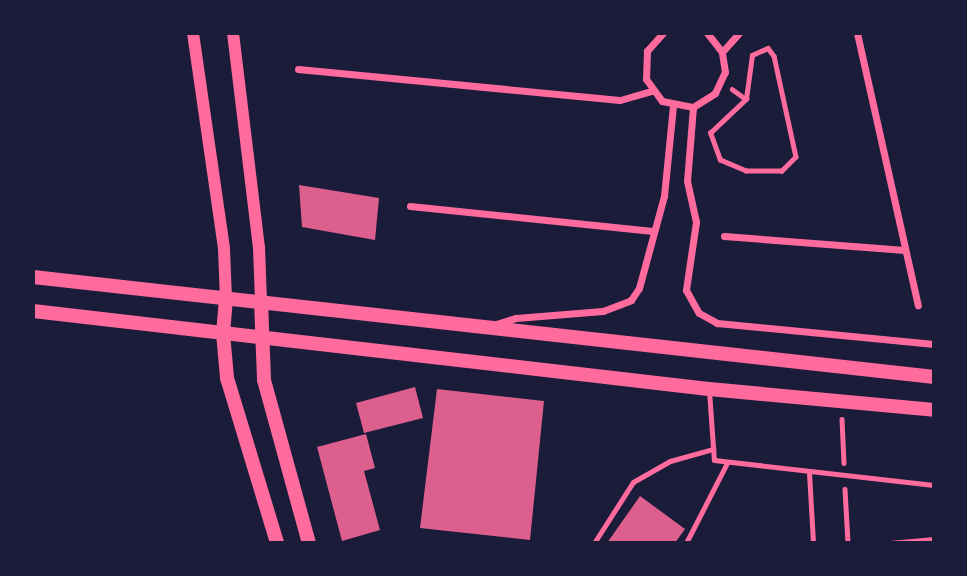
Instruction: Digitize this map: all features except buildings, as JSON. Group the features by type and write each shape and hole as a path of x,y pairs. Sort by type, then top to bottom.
{"main road":[{"path":"33,277 261,301 479,330 934,377"},
{"path":"226,299 223,333 227,378 276,543"},
{"path":"261,301 259,337 264,380 309,543"},
{"path":"33,311 709,390 934,410"}],"street":[{"path":"193,33 224,249 226,299"},
{"path":"233,33 259,247 261,301"},
{"path":"663,33 647,51 644,65 652,92 673,106 693,107 705,102 723,82 722,52 707,33"},
{"path":"722,52 738,33"},
{"path":"857,33 918,305"},
{"path":"298,69 620,100 652,92"},
{"path":"479,330 516,318 603,311 631,300 639,288 664,196 673,106"},
{"path":"693,107 687,181 696,222 686,290 699,313 717,323 934,344"},
{"path":"410,206 653,231"},
{"path":"724,236 904,250"}],"lane":[{"path":"709,390 714,460 809,473 934,485"},
{"path":"594,543 633,482 670,461 713,449"},
{"path":"686,543 727,463"},
{"path":"809,473 813,543"},
{"path":"890,543 934,539"}],"path":[{"path":"756,41 761,49"},
{"path":"768,48 774,56 796,157 782,171 746,171 730,166 720,160 710,142 713,126 746,99 749,64 761,49 768,48"}]}
